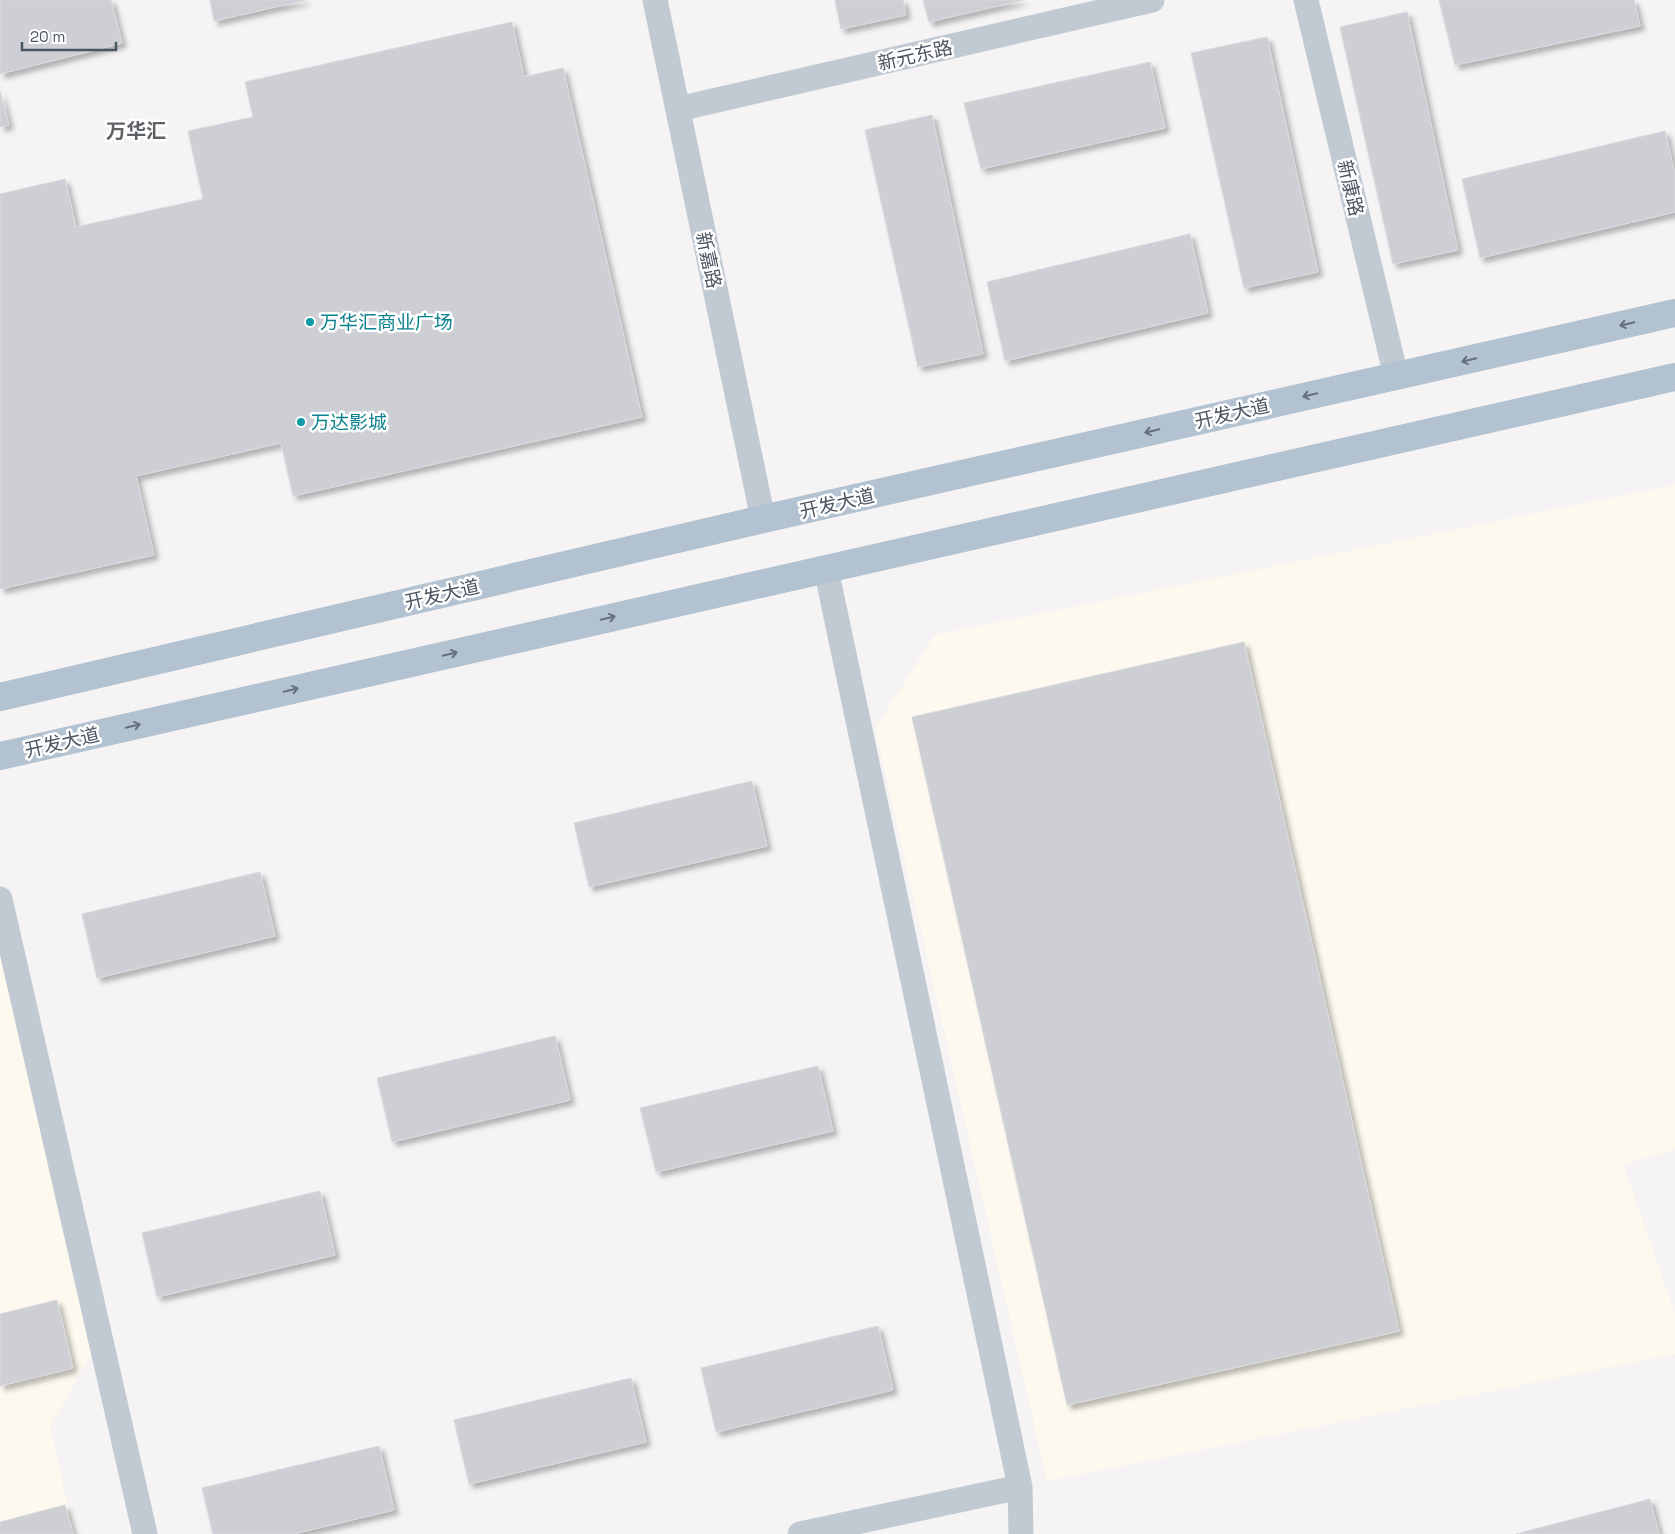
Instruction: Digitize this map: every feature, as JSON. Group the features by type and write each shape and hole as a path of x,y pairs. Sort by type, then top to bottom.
{"main road":[{"name":"开发大道","path":"0,697 764,519 1675,313"},
{"name":"开发大道","path":"0,756 1675,378"}],"street":[{"name":"新嘉路","path":"655,0 764,519"},
{"name":"新元东路","path":"678,109 1152,0"},
{"name":"新康路","path":"1306,0 1396,376"},
{"path":"826,569 1020,1488 1021,1534"},
{"path":"0,899 145,1534"},
{"path":"800,1534 1020,1488"}],"shaded area":[{"path":"1675,485 1675,1149 1623,1165 1675,1313 1675,1354 1047,1481 875,729 935,635"},
{"path":"0,949 91,1355 50,1426 74,1534 0,1534"}],"building":[{"path":"0,0 111,0 122,43 0,74"},
{"path":"210,0 306,0 214,21"},
{"path":"835,0 903,0 906,15 841,29"},
{"path":"923,0 1023,0 929,22"},
{"path":"1439,0 1634,0 1640,26 1455,65"},
{"path":"1407,12 1458,250 1393,264 1340,27"},
{"name":"万华汇商业广场","path":"512,22 524,77 563,68 642,417 293,496 281,443 136,476 154,555 0,589 0,194 65,179 76,227 203,199 188,131 253,117 245,82"},
{"path":"1267,37 1318,272 1244,288 1191,53"},
{"path":"1150,62 1165,128 981,169 964,103"},
{"path":"0,91 9,125 0,127"},
{"path":"932,115 983,354 918,367 865,130"},
{"path":"1665,131 1675,175 1675,212 1480,258 1462,179"},
{"path":"1190,234 1208,313 1005,361 987,282"},
{"path":"1244,642 1399,1331 1067,1405 912,717"},
{"path":"752,781 767,846 589,887 574,823"},
{"path":"260,872 275,936 97,978 82,914"},
{"path":"555,1036 570,1100 392,1142 377,1078"},
{"path":"818,1066 833,1131 656,1172 640,1108"},
{"path":"320,1191 335,1255 157,1297 142,1233"},
{"path":"57,1300 73,1368 0,1386 0,1314"},
{"path":"878,1326 893,1390 716,1432 701,1368"},
{"path":"631,1378 646,1442 469,1484 454,1420"},
{"path":"379,1446 394,1510 293,1534 213,1534 202,1488"},
{"path":"1650,1499 1659,1534 1516,1534"},
{"path":"65,1505 73,1534 0,1534 0,1522"}],"place":[{"name":"万华汇商业广场","path":"310,322"},
{"name":"万达影城","path":"301,422"}],"district":[{"name":"万华汇","path":"136,131"}]}
